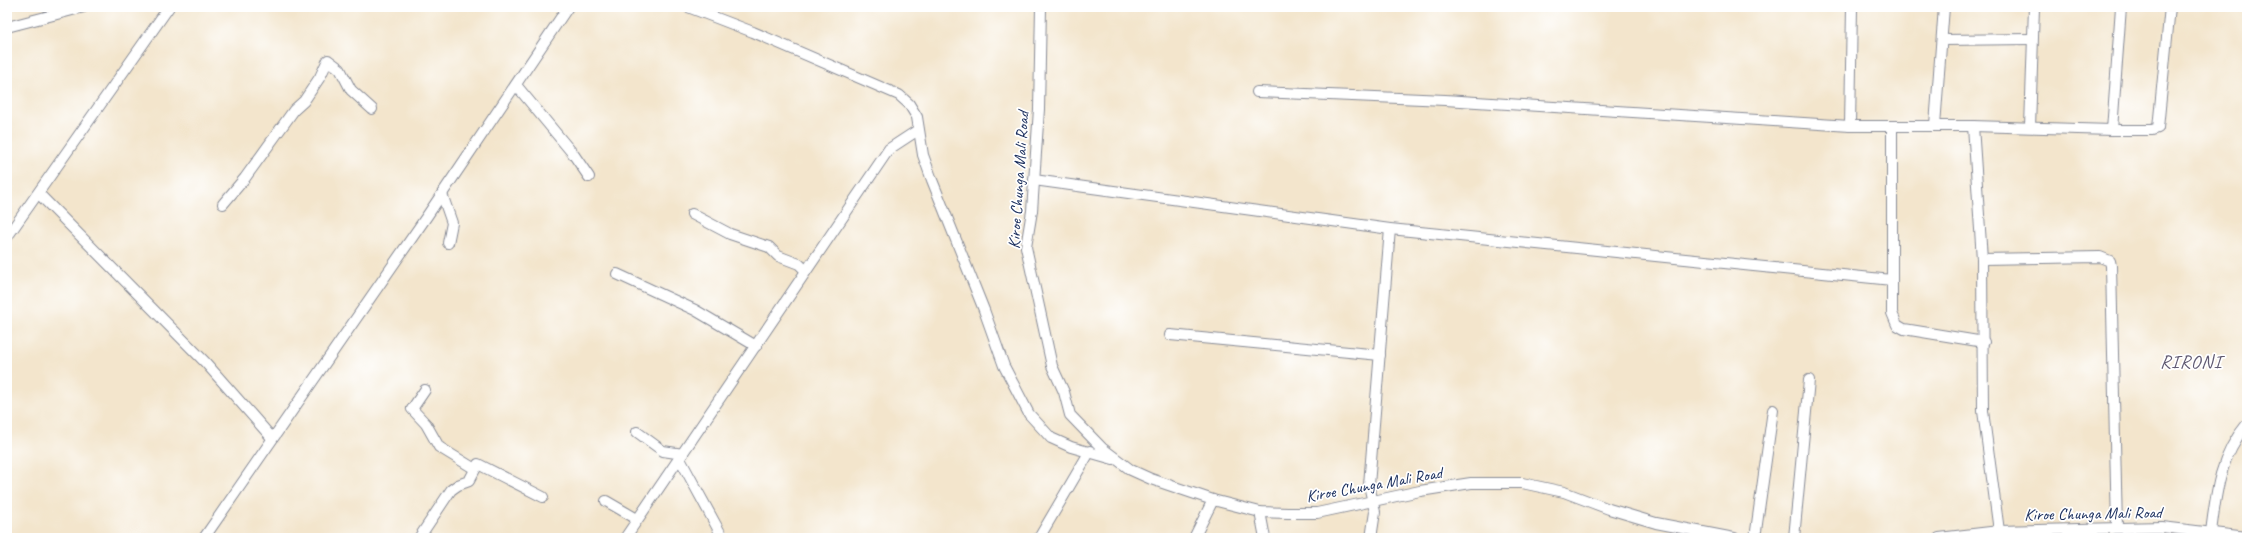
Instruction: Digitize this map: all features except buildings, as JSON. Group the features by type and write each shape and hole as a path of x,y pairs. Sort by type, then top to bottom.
{"street":[{"path":"7,27 84,7"},
{"path":"7,238 169,7"},
{"path":"204,538 442,194 568,7"},
{"path":"688,7 753,32 900,95 909,104 917,117 918,130 932,180 984,310 1004,366 1029,414 1051,438 1121,462"},
{"name":"Kiroe Chunga Mali Road","path":"1041,7 1039,109 1034,180 1026,247 1052,366 1064,392 1070,415 1102,448 1131,470 1151,479 1213,500 1260,512 1317,513 1372,502 1420,490 1471,483 1522,483 1564,492 1615,511 1656,523 1734,538"},
{"path":"1850,126 1852,7"},
{"path":"1935,125 1944,7"},
{"path":"2030,128 2034,7"},
{"path":"2112,130 2121,7"},
{"path":"1257,92 1445,100 1850,126 1935,125 2152,130 2158,128 2170,7"},
{"path":"1942,40 2032,39"},
{"path":"223,204 294,110 304,101 320,77 328,60 340,69 351,90 372,109"},
{"path":"516,85 574,155 589,177"},
{"path":"1892,126 1892,313 1897,325 1904,329 1984,342"},
{"path":"1973,126 1982,259 1984,342 1983,411 1999,532"},
{"path":"624,538 889,149 918,130"},
{"path":"1034,180 1390,229 1892,280"},
{"path":"38,194 205,362 272,438"},
{"path":"442,194 452,223 448,243"},
{"path":"692,214 730,234 769,247 778,256 799,264 806,271"},
{"path":"1371,538 1375,512 1369,485 1390,229"},
{"path":"1982,259 2100,257 2110,261 2112,266 2117,528"},
{"path":"617,274 695,310 756,346"},
{"path":"1170,335 1380,355"},
{"path":"1794,538 1809,380"},
{"path":"425,390 412,409 426,424 439,447 475,469"},
{"path":"1754,538 1773,410"},
{"path":"2211,532 2219,476 2229,452 2247,424"},
{"path":"637,432 663,451 681,456 723,538"},
{"path":"1039,538 1090,451"},
{"path":"419,538 452,490 458,485 469,481 478,464 543,497"},
{"path":"1194,538 1213,500"},
{"path":"606,501 638,519"},
{"path":"1260,512 1265,538"},
{"name":"Kiroe Chunga Mali Road","path":"1939,538 1999,532 2103,533 2117,528 2162,527 2247,537"}],"district":[{"name":"RIRONI","path":"2191,361"}]}
